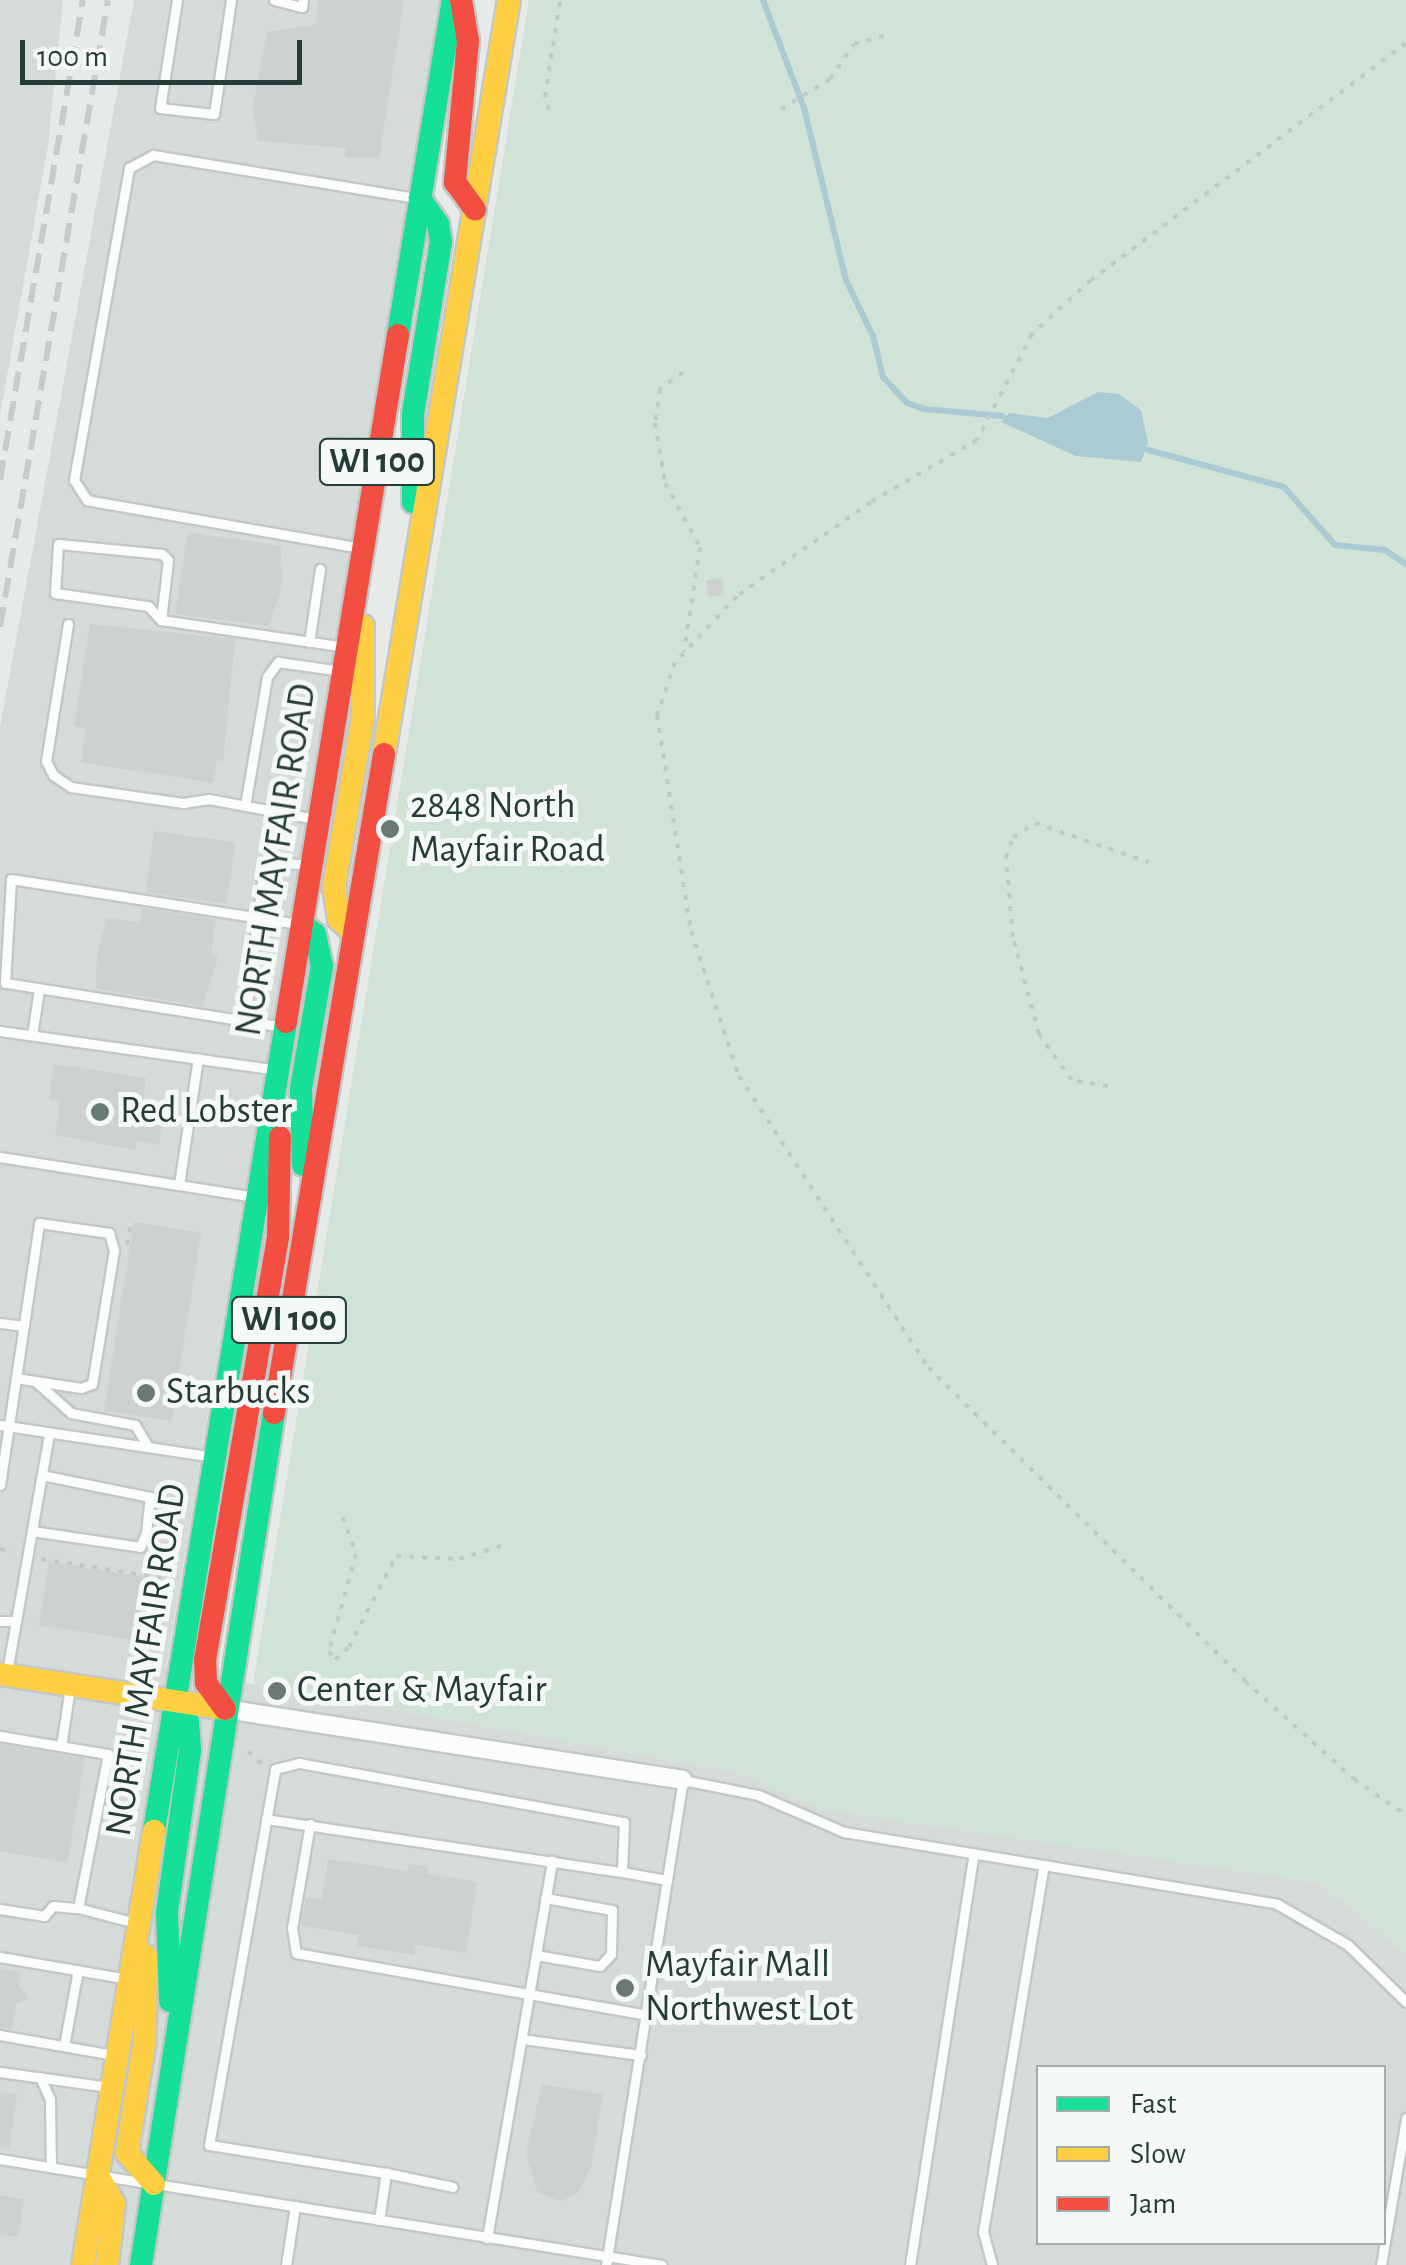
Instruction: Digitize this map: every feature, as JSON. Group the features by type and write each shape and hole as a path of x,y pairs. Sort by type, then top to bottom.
{"main road":[{"name":"NORTH MAYFAIR ROAD","path":"83,2265 117,2056 138,1980 139,1924 145,1886 453,0"},
{"path":"461,0 468,41 455,182 475,210"},
{"name":"WI 100","path":"142,2265 225,1709 509,0"},
{"path":"414,572 412,414 442,242 438,224 420,198"},
{"path":"353,932 339,919 334,887 362,717 363,548"},
{"path":"302,924 315,934 322,966 301,1089 304,1230"},
{"path":"225,1709 206,1683 206,1660 278,1237 278,1070"},
{"path":"3,1674 225,1709"},
{"path":"172,2061 167,1912 190,1750 188,1722 176,1701"},
{"path":"145,1886 128,2153 131,2166 154,2184"},
{"path":"97,2174 114,2204 107,2265"}],"street":[{"path":"225,1709 683,1780"}],"lane":[{"path":"177,0 160,108 214,114 231,0"},
{"path":"274,0 302,7 303,0"},
{"path":"363,548 87,500 74,480 129,168 154,155 398,200 420,198"},
{"path":"161,620 168,560 162,554 58,544 55,592 148,606 161,620 347,647"},
{"path":"309,642 320,569"},
{"path":"68,624 46,761 53,774 71,787 245,806 319,820"},
{"path":"245,806 267,677 278,662 343,671"},
{"path":"245,1020 266,867 312,864"},
{"path":"285,1028 2,979 11,879 302,924"},
{"path":"32,1035 40,988"},
{"path":"0,1031 278,1070"},
{"path":"179,1185 198,1058"},
{"path":"0,1157 258,1198"},
{"path":"0,1485 5,1426 39,1222 109,1233 114,1250 92,1384 82,1388 16,1378"},
{"path":"0,1323 23,1326"},
{"path":"36,1381 72,1413 135,1425 148,1447"},
{"path":"5,1426 216,1457"},
{"path":"3,1674 49,1434"},
{"path":"32,1531 140,1547 146,1532 150,1497 42,1475"},
{"path":"0,1620 16,1621"},
{"path":"62,1746 70,1685"},
{"path":"0,1736 108,1754 78,1908"},
{"path":"453,2187 209,2145 275,1769 299,1763 624,1822 622,1872"},
{"path":"607,2261 683,1780 758,1795 844,1832 1277,1904 1348,1945 1406,2002"},
{"path":"266,1819 667,1880"},
{"path":"310,1824 292,1928 296,1953 648,2015"},
{"path":"910,2265 974,1853"},
{"path":"488,2238 552,1861"},
{"path":"992,2265 983,2232 1044,1865"},
{"path":"536,1955 600,1966 611,1954 612,1910 546,1898"},
{"path":"0,1909 44,1916 53,1906 78,1908 139,1924"},
{"path":"0,1957 138,1980"},
{"path":"64,2046 78,1970"},
{"path":"0,2035 117,2056"},
{"path":"522,2039 642,2055"},
{"path":"0,2072 112,2088"},
{"path":"40,2078 50,2099 51,2167"},
{"path":"1386,2236 1406,2118"},
{"path":"0,2160 488,2238 607,2261 662,2265"},
{"path":"379,2220 386,2173"},
{"path":"286,2265 294,2206"}],"path":[{"path":"549,110 545,97 560,0"},
{"path":"781,109 830,79 854,44 891,34"},
{"path":"1406,43 1091,280 1032,334 977,440 930,473 871,502 736,596 684,654 665,686 659,742 691,930 740,1076 928,1367 965,1408 1245,1680 1354,1779 1406,1815"},
{"path":"683,372 660,389 655,423 664,483 700,547 684,654"},
{"path":"1108,1086 1072,1080 1038,1034 1013,936 1006,858 1013,837 1035,823 1148,862"},
{"path":"343,1517 356,1554 329,1651 334,1660 349,1647 396,1556 459,1559 501,1546"},
{"path":"0,1549 17,1552"},
{"path":"38,1574 41,1559 170,1579"}],"shaded area":[{"path":"0,0 63,0 48,145 0,415"},
{"path":"134,0 442,0 166,1668 739,1773 819,1807 1319,1883 1406,1954 1406,2265 0,2265 0,727"}],"green space":[{"path":"529,0 1406,0 1406,1954 1319,1883 822,1810 739,1773 253,1684"}],"water":[{"path":"1098,392 1119,394 1141,410 1148,443 1141,462 1076,456 1001,422 1009,413 1048,418"}],"building":[{"path":"319,0 404,0 379,158 345,157 346,148 258,141 253,107 267,32 315,25"},
{"path":"188,532 281,546 282,587 269,626 175,614"},
{"path":"722,578 724,595 708,597 706,580"},
{"path":"90,624 235,639 223,761 217,760 213,783 81,762 86,728 74,726"},
{"path":"154,831 235,842 227,904 145,892"},
{"path":"142,908 216,919 211,954 218,956 203,1006 96,989 97,955 107,918 140,923"},
{"name":"Red Lobster","path":"54,1064 146,1078 140,1122 162,1126 159,1145 136,1141 135,1150 55,1135 60,1102 49,1100"},
{"path":"134,1222 201,1233 171,1421 104,1411"},
{"path":"49,1562 144,1577 134,1640 39,1625"},
{"path":"0,1744 85,1758 68,1862 0,1851"},
{"path":"328,1859 407,1871 409,1864 428,1867 427,1874 477,1882 466,1953 416,1945 414,1955 357,1946 359,1935 301,1926 306,1898 322,1900"},
{"path":"0,1969 21,1973 19,1986 29,1998 16,2004 12,2029 0,2027"},
{"path":"542,2084 603,2094 591,2167 578,2193 561,2201 538,2193 526,2154"},
{"path":"0,2092 17,2095 9,2148 0,2147"},
{"path":"0,2195 24,2199 18,2237 0,2235"}],"waterway":[{"path":"763,0 804,108 846,280 873,336 883,377 907,403 924,409 1003,416"},
{"path":"1148,450 1284,487 1335,545 1385,550 1406,564"}],"railway":[{"path":"0,480 83,0"},
{"path":"0,627 108,0"}],"traffic: fast":[{"path":"398,335 453,0"},
{"path":"413,502 413,414 441,242 438,224 420,198"},
{"path":"302,924 315,934 322,966 301,1089 303,1165"},
{"path":"154,1831 286,1022"},
{"path":"141,2265 274,1413"},
{"path":"170,2001 167,1912 190,1751 188,1722 177,1701"}],"traffic: slow":[{"path":"384,754 509,0"},
{"path":"353,932 339,919 334,887 363,717 363,626"},
{"path":"0,1674 225,1709"},
{"path":"83,2265 154,1831"},
{"path":"146,1956 145,2039 127,2153 154,2184"},
{"path":"97,2174 114,2204 107,2265"}],"traffic: jam":[{"path":"461,0 468,41 455,182 475,210"},
{"path":"286,1022 398,335"},
{"path":"274,1413 384,754"},
{"path":"225,1709 206,1683 205,1660 278,1237 280,1137"}],"place":[{"name":"2848 North Mayfair Road","path":"390,829"},
{"name":"Red Lobster","path":"100,1112"},
{"name":"Starbucks","path":"146,1393"},
{"name":"Center & Mayfair","path":"277,1691"},
{"name":"Mayfair Mall Northwest Lot","path":"625,1988"}]}
